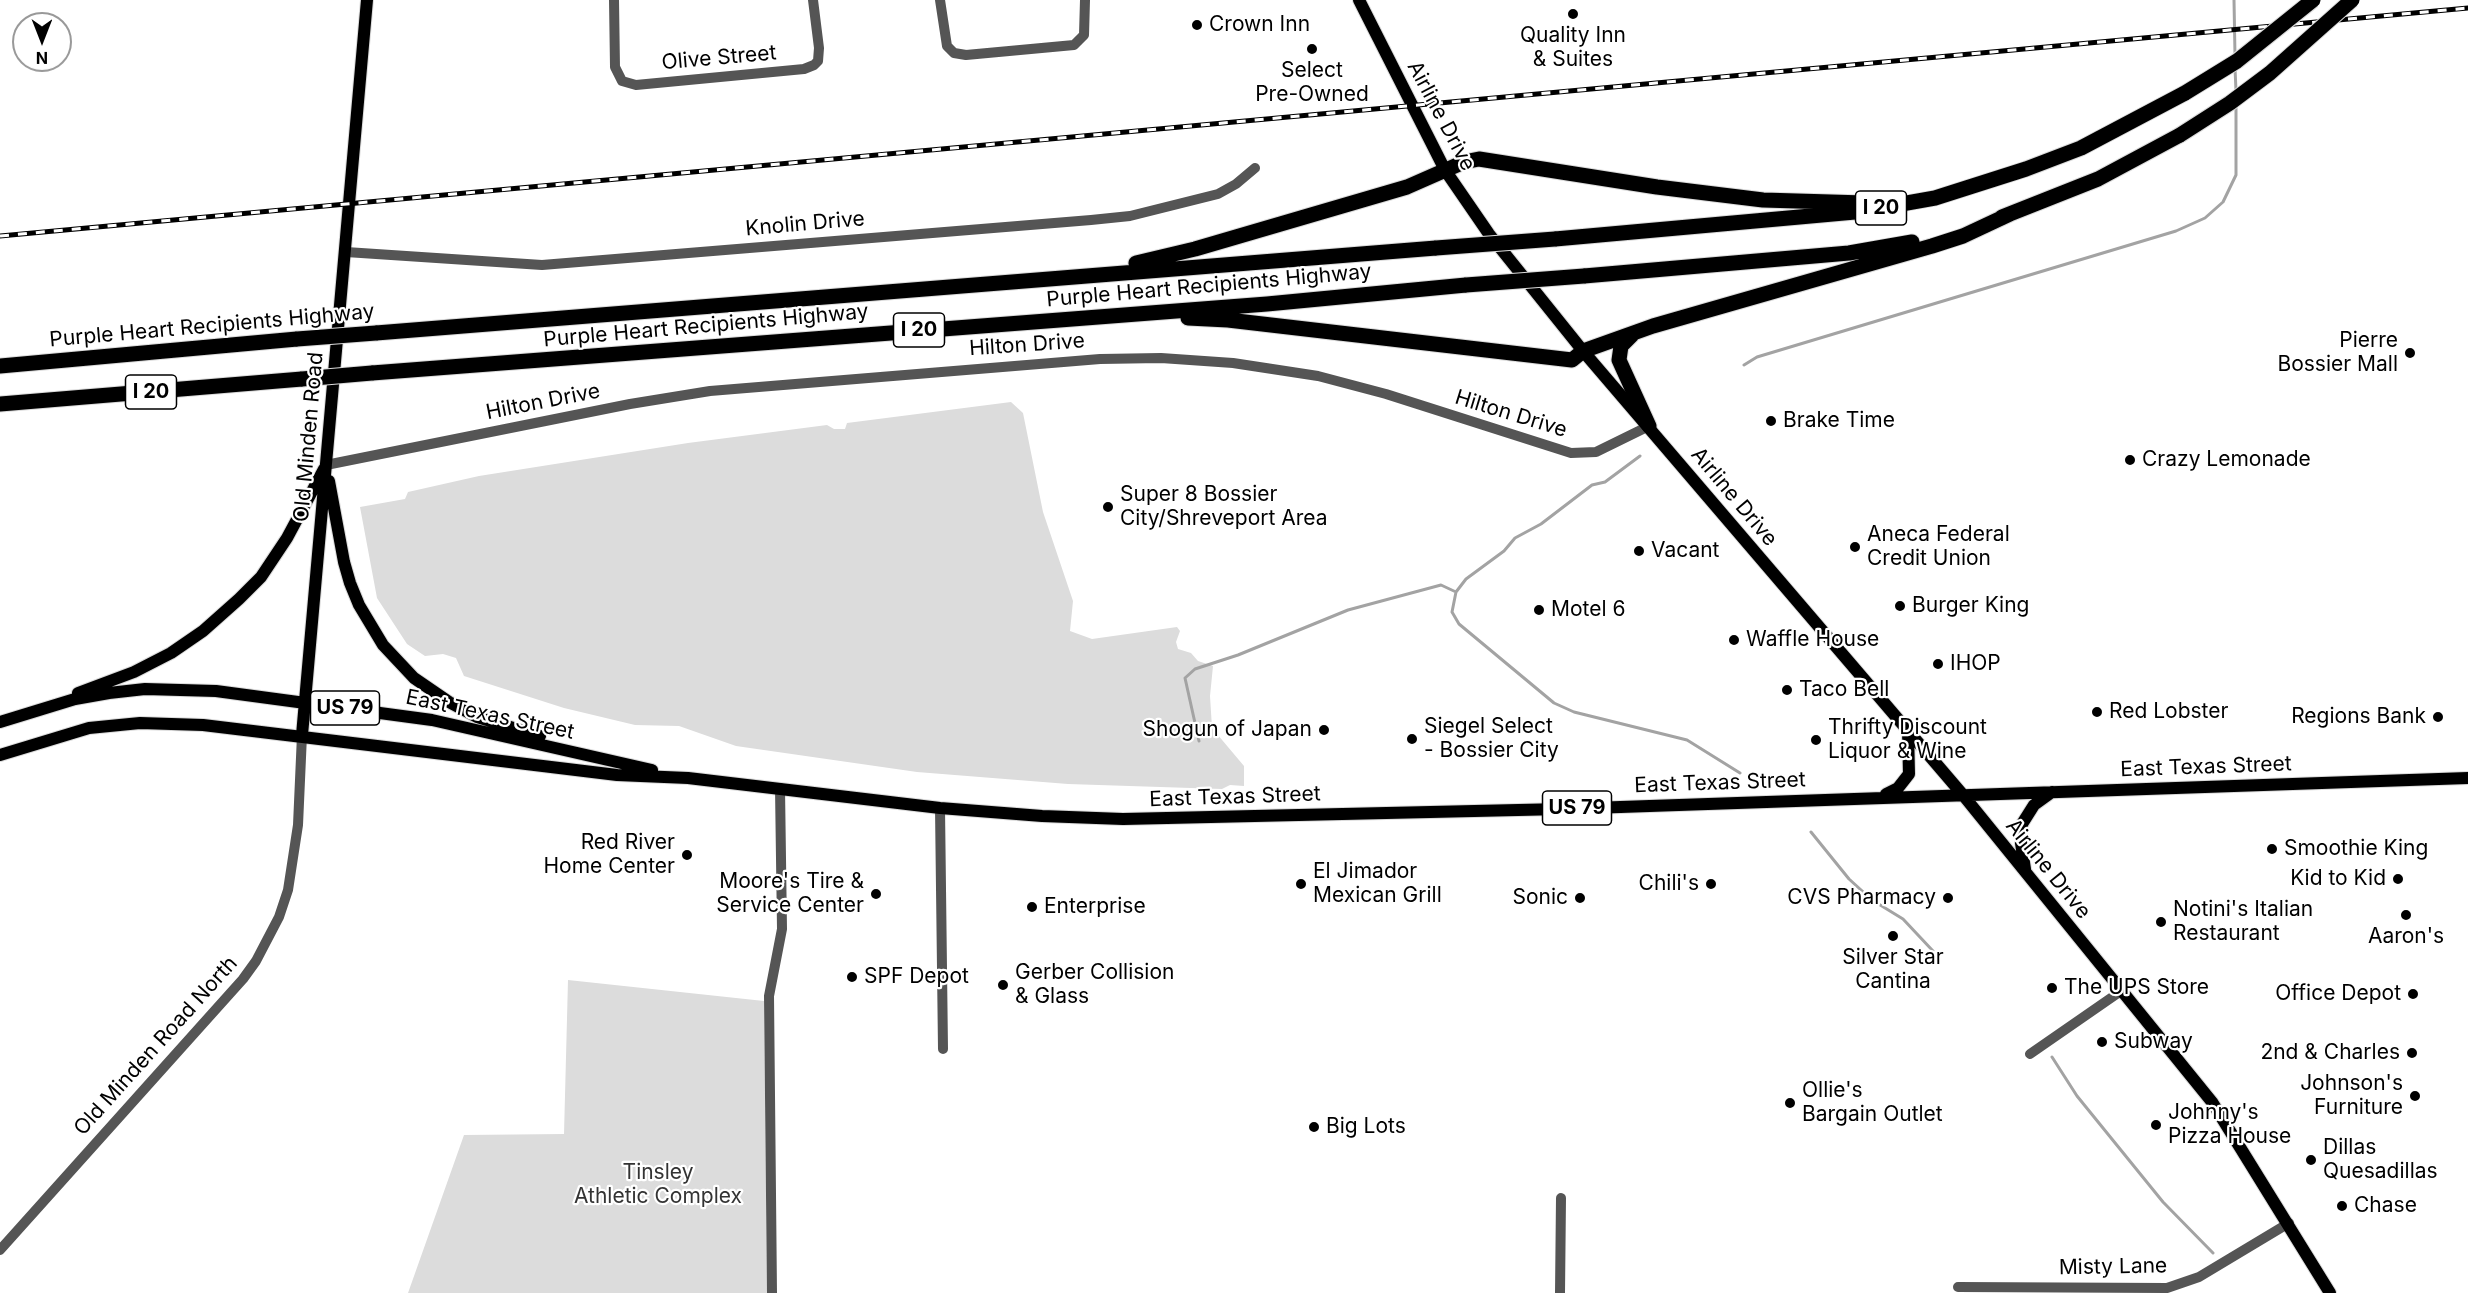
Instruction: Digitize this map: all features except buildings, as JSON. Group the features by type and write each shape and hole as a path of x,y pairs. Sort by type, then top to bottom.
{"highway":[{"name":"Purple Heart Recipients Highway","path":"0,366 297,339 1798,219 1899,204 1980,185 2081,148 2185,93 2237,62 2313,0"},
{"name":"Purple Heart Recipients Highway","path":"0,404 1104,316 1849,253 1930,238 2010,214 2098,179 2180,135 2230,103 2270,74 2352,0"},
{"path":"1013,282 1156,260 1407,187 1445,170 1479,159 1657,187 1763,200 1899,204"},
{"path":"1104,316 1228,320 1572,360 1583,351 1653,326 1932,246 1963,236 2010,214"},
{"path":"1649,426 1622,369 1620,352 1625,340 1653,326"}],"main road":[{"name":"Old Minden Road","path":"302,735 367,0"},
{"name":"Airline Drive","path":"1359,0 1445,170 1489,234 1583,351 1963,795 2212,1102 2289,1223 2330,1293"},
{"path":"19,715 134,672 171,653 204,631 261,578 292,528 326,465"},
{"path":"326,465 350,583 370,626 399,664 428,690 477,717 632,766"},
{"name":"East Texas Street","path":"0,722 75,699 144,689 216,691 432,720 688,778"},
{"name":"East Texas Street","path":"0,755 67,733 113,724 204,725 302,735 584,771 688,778 940,808 1042,816 1175,819 2468,778"},
{"path":"1879,797 1898,788 1909,774 1907,730"},
{"path":"2026,873 2021,843 2022,824 2034,805 2052,792"}],"street":[{"name":"Olive Street","path":"614,0 615,67 622,81 636,85 804,69 818,61 813,0"},
{"path":"940,0 946,46 954,53 966,55 1064,46 1080,41 1085,28 1085,0"},
{"name":"Knolin Drive","path":"346,252 542,265 1091,220 1130,216 1218,194 1255,168"},
{"name":"Hilton Drive","path":"326,465 630,404 710,391 1110,359 1161,358 1233,363 1318,376 1365,388 1571,453 1596,452 1649,426"},
{"name":"Old Minden Road North","path":"0,1250 243,979 256,961 279,917 292,868 298,825 302,735"},
{"path":"772,1293 769,1013 770,986 782,929 780,788"},
{"path":"940,808 943,1049"},
{"path":"2030,1054 2121,991"},
{"path":"1560,1293 1561,1198"},
{"name":"Misty Lane","path":"1958,1287 2168,1290 2199,1277 2289,1223"}],"green space":[{"path":"1011,402 1023,413 1043,512 1073,601 1070,631 1092,639 1177,627 1180,631 1176,642 1178,649 1191,653 1198,661 1213,666 1210,696 1212,728 1244,766 1244,786 1230,785 1222,789 1068,784 917,772 736,746 679,726 635,725 564,708 464,676 456,658 443,654 425,656 407,644 377,598 360,507 405,499 408,492 479,476 688,443 827,425 834,429 845,429 847,423"},
{"name":"Tinsley Athletic Complex","path":"568,980 764,1001 767,1293 408,1293 464,1135 564,1134"}],"waterway":[{"path":"2234,0 2235,55"},
{"path":"2235,68 2236,91"},
{"path":"1744,365 1757,357 2176,231 2205,218 2223,202 2236,175 2236,104"},
{"path":"1640,456 1605,482 1592,485 1541,524 1515,538 1504,551 1466,579 1456,592 1452,612 1459,624 1554,703 1574,712 1687,740 1740,773"},
{"path":"1199,741 1185,678 1195,669 1238,655 1348,610 1441,585 1456,592"},
{"path":"1811,832 1849,879 1872,900 1903,919 1933,951"},
{"path":"2052,1057 2077,1096 2163,1202 2213,1253"}],"railway":[{"path":"0,236 2468,8"}],"place":[{"name":"Quality Inn & Suites","path":"1573,14"},
{"name":"Crown Inn","path":"1197,25"},
{"name":"Select Pre-Owned","path":"1312,49"},
{"name":"Pierre Bossier Mall","path":"2410,353"},
{"name":"Brake Time","path":"1771,421"},
{"name":"Crazy Lemonade","path":"2130,460"},
{"name":"Super 8 Bossier City/Shreveport Area","path":"1108,507"},
{"name":"Aneca Federal Credit Union","path":"1855,547"},
{"name":"Vacant","path":"1639,551"},
{"name":"Burger King","path":"1900,606"},
{"name":"Motel 6","path":"1539,610"},
{"name":"Waffle House","path":"1734,640"},
{"name":"IHOP","path":"1938,664"},
{"name":"Taco Bell","path":"1787,690"},
{"name":"Red Lobster","path":"2097,712"},
{"name":"Regions Bank","path":"2438,717"},
{"name":"Shogun of Japan","path":"1324,730"},
{"name":"Siegel Select - Bossier City","path":"1412,739"},
{"name":"Thrifty Discount Liquor & Wine","path":"1816,740"},
{"name":"Smoothie King","path":"2272,849"},
{"name":"Red River Home Center","path":"687,855"},
{"name":"Kid to Kid","path":"2398,879"},
{"name":"El Jimador Mexican Grill","path":"1301,884"},
{"name":"Chili's","path":"1711,884"},
{"name":"Moore's Tire & Service Center","path":"876,894"},
{"name":"Sonic","path":"1580,898"},
{"name":"CVS Pharmacy","path":"1948,898"},
{"name":"Enterprise","path":"1032,907"},
{"name":"Aaron's","path":"2406,915"},
{"name":"Notini's Italian Restaurant","path":"2161,922"},
{"name":"Silver Star Cantina","path":"1893,936"},
{"name":"SPF Depot","path":"852,977"},
{"name":"Gerber Collision & Glass","path":"1003,985"},
{"name":"The UPS Store","path":"2052,988"},
{"name":"Office Depot","path":"2413,994"},
{"name":"Subway","path":"2102,1042"},
{"name":"2nd & Charles","path":"2412,1053"},
{"name":"Johnson's Furniture","path":"2415,1096"},
{"name":"Ollie's Bargain Outlet","path":"1790,1103"},
{"name":"Johnny's Pizza House","path":"2156,1125"},
{"name":"Big Lots","path":"1314,1127"},
{"name":"Dillas Quesadillas","path":"2311,1160"},
{"name":"Chase","path":"2342,1206"}]}
